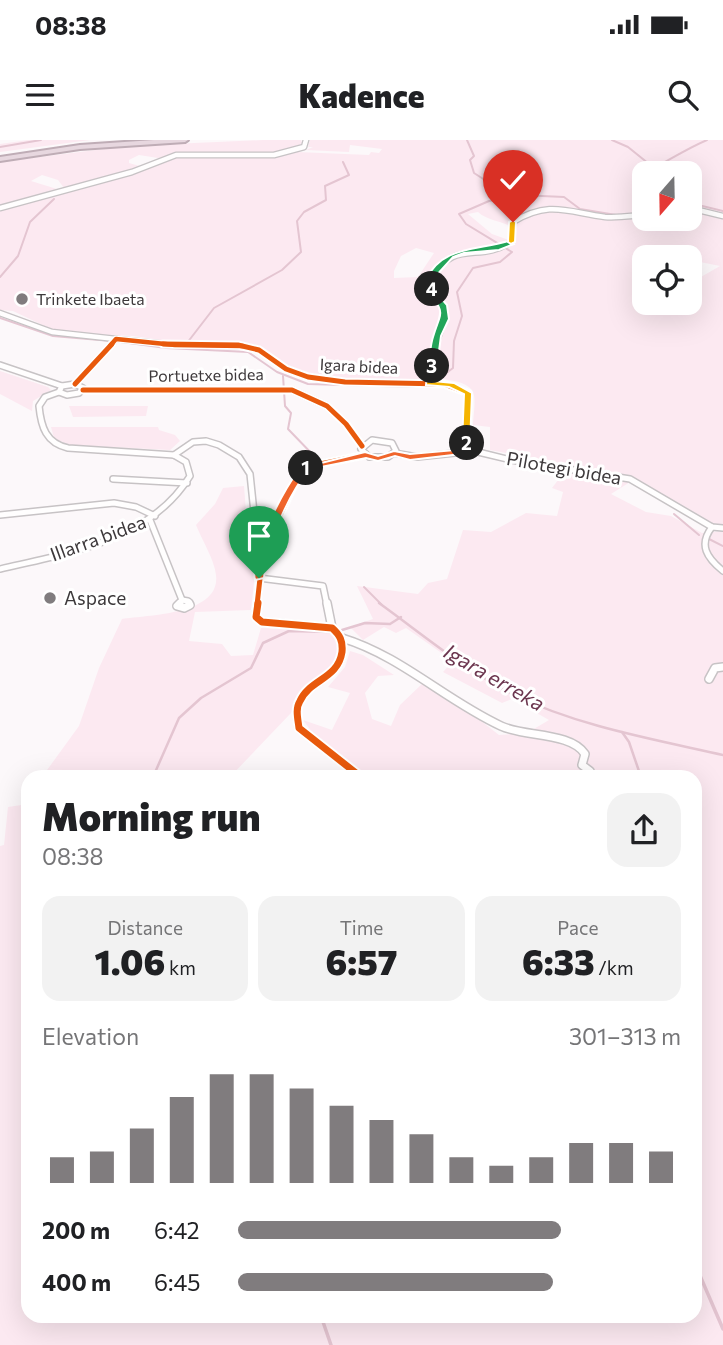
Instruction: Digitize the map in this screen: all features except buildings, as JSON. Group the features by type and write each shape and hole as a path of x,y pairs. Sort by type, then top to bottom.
{"highway":[{"path":"0,157 117,140"},
{"path":"0,157 80,147 185,140"}],"street":[{"path":"0,208 127,174 165,157 208,153 276,156 304,147 306,140"},
{"path":"429,383 437,336 445,319 443,305 430,286 431,276 456,253 506,246 512,241 513,222 519,217 549,209 567,208 617,217 632,216"},
{"path":"702,211 723,216"},
{"name":"Igara bidea","path":"0,313 52,332 114,341 132,338 176,345 250,347 288,370 334,382 451,384 468,393 467,451"},
{"path":"113,479 187,483 189,466 174,455 68,449 46,439 38,406 45,397 75,384 114,341"},
{"path":"0,365 60,389"},
{"path":"75,384 80,385 83,390"},
{"name":"Portuetxe bidea","path":"60,389 71,395 83,390 290,389 323,401 355,435 365,455"},
{"path":"355,435 392,443 396,448 394,453"},
{"path":"174,455 188,443 202,439 213,441 235,454 249,470 255,522 258,526 272,529 263,552 256,606 258,619 272,624 332,628"},
{"path":"362,446 372,440"},
{"name":"Pilotegi bidea","path":"272,529 296,478 304,468 365,455 378,458 394,453 416,457 467,451 629,479 712,527 723,528"},
{"name":"Illarra bidea","path":"0,569 104,540 153,518 172,503 187,483"},
{"path":"0,515 114,503 136,507 153,518 182,600"},
{"path":"712,527 703,540 702,547 710,561 723,571"},
{"path":"259,578 323,586 332,628 342,638 371,647 502,727 573,743 585,754 582,765 589,770"},
{"path":"342,638 342,659 338,669 304,694 298,703 296,716 299,728 352,770"},
{"path":"709,679 715,667 723,667"}],"shaded area":[{"path":"29,140 90,140 0,152 0,144"},
{"path":"301,140 302,143 296,149 274,156 207,152 158,158 139,155 129,160 129,163 143,167 64,188 58,180 42,175 31,181 57,189 0,207 0,162 127,146"},
{"path":"310,140 723,140 723,214 702,210 702,161 632,161 632,214 608,216 570,208 603,217 632,218 632,231 702,231 702,212 723,217 723,1345 0,1345 0,846 4,845 8,807 21,805 21,1323 702,1323 702,770 359,770 312,732 303,720 332,730 350,693 328,687 345,667 350,651 363,655 394,675 378,676 365,693 372,719 391,726 400,705 423,683 462,706 499,735 527,733 549,720 512,699 502,703 443,672 453,661 406,628 396,633 384,627 363,640 350,627 373,619 357,586 418,594 428,583 447,579 463,530 491,532 526,513 557,516 563,492 552,488 565,471 630,482 611,494 646,512 671,516 702,533 721,531 694,512 630,477 490,450 490,427 473,425 473,393 462,383 440,379 422,381 316,375 294,369 252,346 82,334 51,329 13,311 0,310 0,210 125,176 166,159 216,154 268,158 297,152 369,155 371,152 379,153 382,149 350,145 349,152 306,150 313,147 308,147","holes":["478,212 514,229 514,242 492,234 468,214","416,248 434,253 418,277 394,278 394,271 401,256"]},
{"path":"0,371 51,390 33,401 32,411 0,394"},
{"path":"69,406 148,406 146,416 73,417"},
{"path":"51,427 158,427 159,430 175,435 180,441 170,450 69,445 54,438"},
{"path":"244,486 247,524 264,532 257,555 251,610 195,612 189,641 222,644 231,656 253,655 261,628 330,630 338,639 338,660 330,673 302,691 291,713 237,770 47,770 79,726 99,668 122,619 181,610 207,598 214,588 215,569 196,525 215,504 223,488"}],"waterway":[{"path":"0,147 41,140"},
{"path":"467,140 474,156 470,160 474,173 491,184 487,189 506,198"},
{"path":"612,140 628,147 645,161"},
{"path":"666,161 707,140"},
{"path":"187,343 214,308 282,270 301,252 297,221 304,212 326,200 325,186 349,175 343,162"},
{"path":"506,198 520,195 564,197 580,209 616,215"},
{"path":"436,381 453,368 454,341 462,316 457,292 473,268 500,262 512,252 466,224 459,214 489,201 506,198"},
{"path":"0,277 18,256 30,222 54,199"},
{"path":"702,206 723,211"},
{"name":"Igara erreka","path":"0,318 53,336 123,342"},
{"name":"Igara erreka","path":"129,343 166,348 248,352 277,372 308,384 414,387"},
{"name":"Igara erreka","path":"283,376 285,406 291,413 288,429 316,458"},
{"path":"674,514 699,535"},
{"path":"709,539 723,546"},
{"name":"Igara erreka","path":"364,587 382,605"},
{"name":"Igara erreka","path":"379,603 399,618"},
{"path":"342,630 365,623 390,624 399,618"},
{"name":"Igara erreka","path":"399,618 477,674 537,705 615,730 723,755"},
{"path":"156,770 179,718 201,698 251,668 263,643 289,631 332,632"},
{"path":"622,732 629,742 639,770"},
{"path":"702,1280 723,1329"},
{"path":"323,1323 331,1345"}],"cycle path":[{"path":"75,384 116,339 175,345 238,345 259,350 282,367 302,376 345,382 425,382 458,387 468,393 467,451"},
{"path":"83,390 292,390 317,399 327,406 346,424 362,446"},
{"path":"352,770 299,728 297,712 300,700 306,692 325,680 340,663 342,645 339,634 332,628 262,622 256,617 263,552 300,472 310,466 365,455"}],"place":[{"name":"Trinkete Ibaeta","path":"22,299"},
{"name":"Aspace","path":"50,598"}],"route":[{"path":"259,578 260,564 269,537 296,478 304,468 365,455 378,458 394,453 416,457 467,451 468,393 451,384 429,383 437,336 445,319 443,305 429,281 438,267 456,253 499,248 510,244 513,222"}]}
